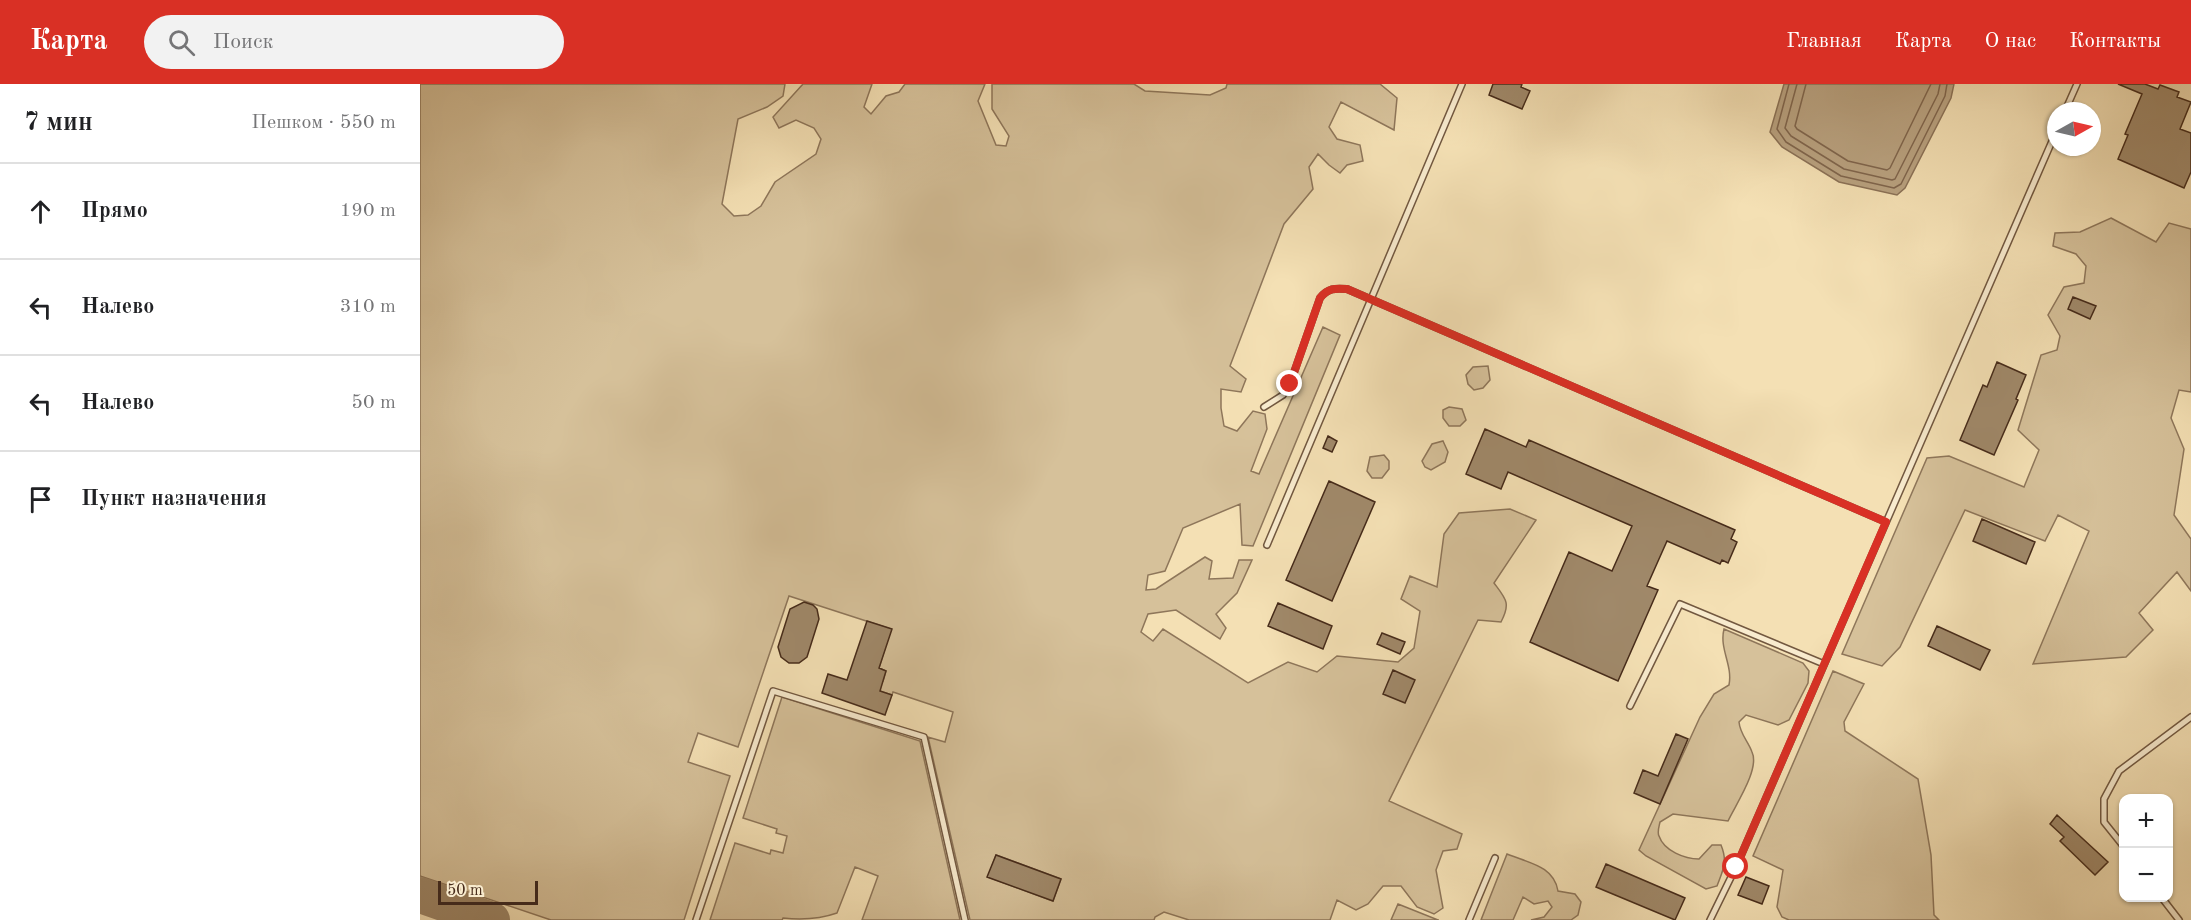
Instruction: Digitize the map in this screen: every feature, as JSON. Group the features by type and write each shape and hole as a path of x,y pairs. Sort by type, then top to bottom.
{"lane":[{"path":"1267,545 1462,84"},
{"path":"2069,102 2077,84"},
{"path":"1710,920 1736,867 2047,153"},
{"path":"1264,407 1283,395 1290,384 1320,298 1326,291 1335,288 1347,289 1886,522"},
{"path":"1630,706 1680,604 1824,664"},
{"path":"696,920 773,691 924,737 965,920"},
{"path":"2119,841 2104,822 2104,798 2119,771 2191,717"},
{"path":"1469,920 1495,858"},
{"path":"2166,902 2180,920"}],"shaded area":[{"path":"420,84 785,84 783,96 767,107 738,119 722,204 734,216 748,215 761,206 775,182 816,154 821,139 814,128 796,120 779,128 773,117 803,84 872,84 864,107 871,114 886,96 899,92 905,84 985,84 978,101 996,145 1006,146 1009,136 992,109 992,84 1134,84 1145,91 1210,95 1226,88 1227,84 1380,84 1397,98 1394,130 1341,102 1329,127 1337,139 1360,145 1363,161 1347,165 1340,173 1318,154 1309,167 1313,189 1284,224 1230,366 1246,379 1241,392 1221,389 1224,426 1237,431 1253,411 1265,414 1267,429 1251,471 1259,474 1323,327 1340,335 1253,546 1242,545 1240,504 1183,528 1165,571 1148,575 1146,590 1156,589 1205,557 1212,561 1209,579 1233,578 1239,560 1252,560 1237,593 1216,614 1226,628 1220,639 1176,610 1148,614 1141,632 1153,641 1163,629 1248,683 1288,662 1317,672 1337,656 1398,662 1414,648 1420,611 1401,599 1410,576 1437,587 1444,534 1459,513 1510,509 1536,520 1494,583 1506,601 1506,610 1501,622 1478,620 1389,801 1462,834 1457,849 1443,851 1436,870 1443,908 1434,914 1417,907 1401,886 1383,886 1368,904 1356,910 1337,900 1330,920 1189,920 1164,912 1154,920 970,920 928,737 945,742 953,712 893,692 892,695 861,685 883,681 886,671 879,668 891,629 789,596 738,747 698,733 688,762 730,776 684,920 551,920 420,876","holes":["996,855 1061,879 1053,901 988,877"]},
{"path":"2111,218 2156,242 2169,223 2191,229 2191,392 2179,390 2171,418 2184,449 2174,515 2191,539 2191,591 2177,572 2139,613 2153,630 2126,657 2033,664 2089,531 2058,515 2045,541 1965,510 1900,647 1882,666 1842,654 1927,458 1949,456 2024,487 2039,450 2018,430 2041,355 2057,350 2060,336 2048,315 2064,287 2084,283 2086,266 2076,254 2053,246 2055,233 2080,232"},
{"path":"1488,366 1490,380 1483,388 1474,390 1468,384 1466,375 1473,367"},
{"path":"1449,407 1462,409 1466,420 1460,426 1449,426 1443,418 1443,410"},
{"path":"1443,441 1448,452 1445,462 1431,470 1425,467 1422,461 1432,444"},
{"path":"1384,455 1389,461 1389,469 1382,478 1372,478 1367,471 1370,457"},
{"path":"1724,629 1803,663 1809,671 1808,683 1789,720 1778,725 1746,715 1739,722 1752,752 1753,768 1728,821 1673,814 1660,822 1658,833 1665,846 1682,856 1699,859 1712,845 1721,845 1724,866 1721,875 1717,886 1706,889 1639,850 1700,717 1714,694 1729,685 1729,671 1723,643"},
{"path":"1833,671 1864,684 1844,722 1845,731 1918,779 1931,855 1934,915 1939,920 1789,920 1782,917 1777,907 1783,870 1753,856"},
{"path":"782,697 920,741 960,920 862,920 878,876 855,867 837,913 804,919 710,920 735,843 770,854 771,850 783,853 787,836 776,833 777,829 743,818"},
{"path":"1507,854 1546,871 1556,883 1558,891 1575,894 1581,902 1578,915 1571,920 1531,920 1544,917 1552,907 1548,901 1534,904 1523,897 1513,920 1481,920"},
{"path":"1398,904 1438,920 1391,920"}],"water":[{"path":"1784,84 1954,84 1951,98 1905,188 1897,195 1839,182 1782,147 1770,132"}],"building":[{"path":"1493,84 1522,84 1521,87 1530,91 1522,109 1489,95"},
{"path":"2118,84 2145,84 2158,89 2160,85 2179,92 2177,97 2191,102 2180,129 2191,133 2191,172 2184,188 2118,159 2128,135 2125,134 2142,94"},
{"path":"2073,297 2096,306 2090,319 2068,309"},
{"path":"1997,362 2026,375 2016,399 2018,400 1994,455 1960,440 1983,385 1987,387"},
{"path":"1485,429 1526,447 1529,440 1735,530 1731,539 1737,542 1728,563 1722,560 1720,564 1667,541 1647,586 1658,590 1618,681 1530,642 1569,552 1612,571 1632,526 1508,472 1501,489 1466,474"},
{"path":"1328,436 1337,441 1332,452 1323,448"},
{"path":"1329,481 1375,502 1332,601 1286,580"},
{"path":"1982,519 2035,542 2026,564 1973,541"},
{"path":"804,602 817,609 819,619 807,657 799,663 789,663 781,657 778,647 790,609"},
{"path":"1278,603 1332,626 1323,649 1268,626"},
{"path":"867,621 892,629 879,668 886,671 880,691 892,695 885,715 822,693 828,674 847,680"},
{"path":"1937,626 1990,650 1980,670 1928,646"},
{"path":"1382,633 1405,642 1400,654 1377,644"},
{"path":"1393,670 1415,680 1405,703 1383,694"},
{"path":"1676,734 1688,739 1660,804 1634,793 1643,770 1658,776"},
{"path":"2057,815 2108,862 2095,875 2060,841 2064,837 2050,824"},
{"path":"996,855 1061,879 1053,901 987,877"},
{"path":"1606,864 1685,898 1675,920 1596,887"},
{"path":"1746,877 1769,886 1762,904 1738,895"}],"taxiway":[{"path":"420,895 492,920"}],"route":[{"path":"1290,384 1320,298 1326,291 1335,288 1347,289 1886,522 1736,867"}]}
